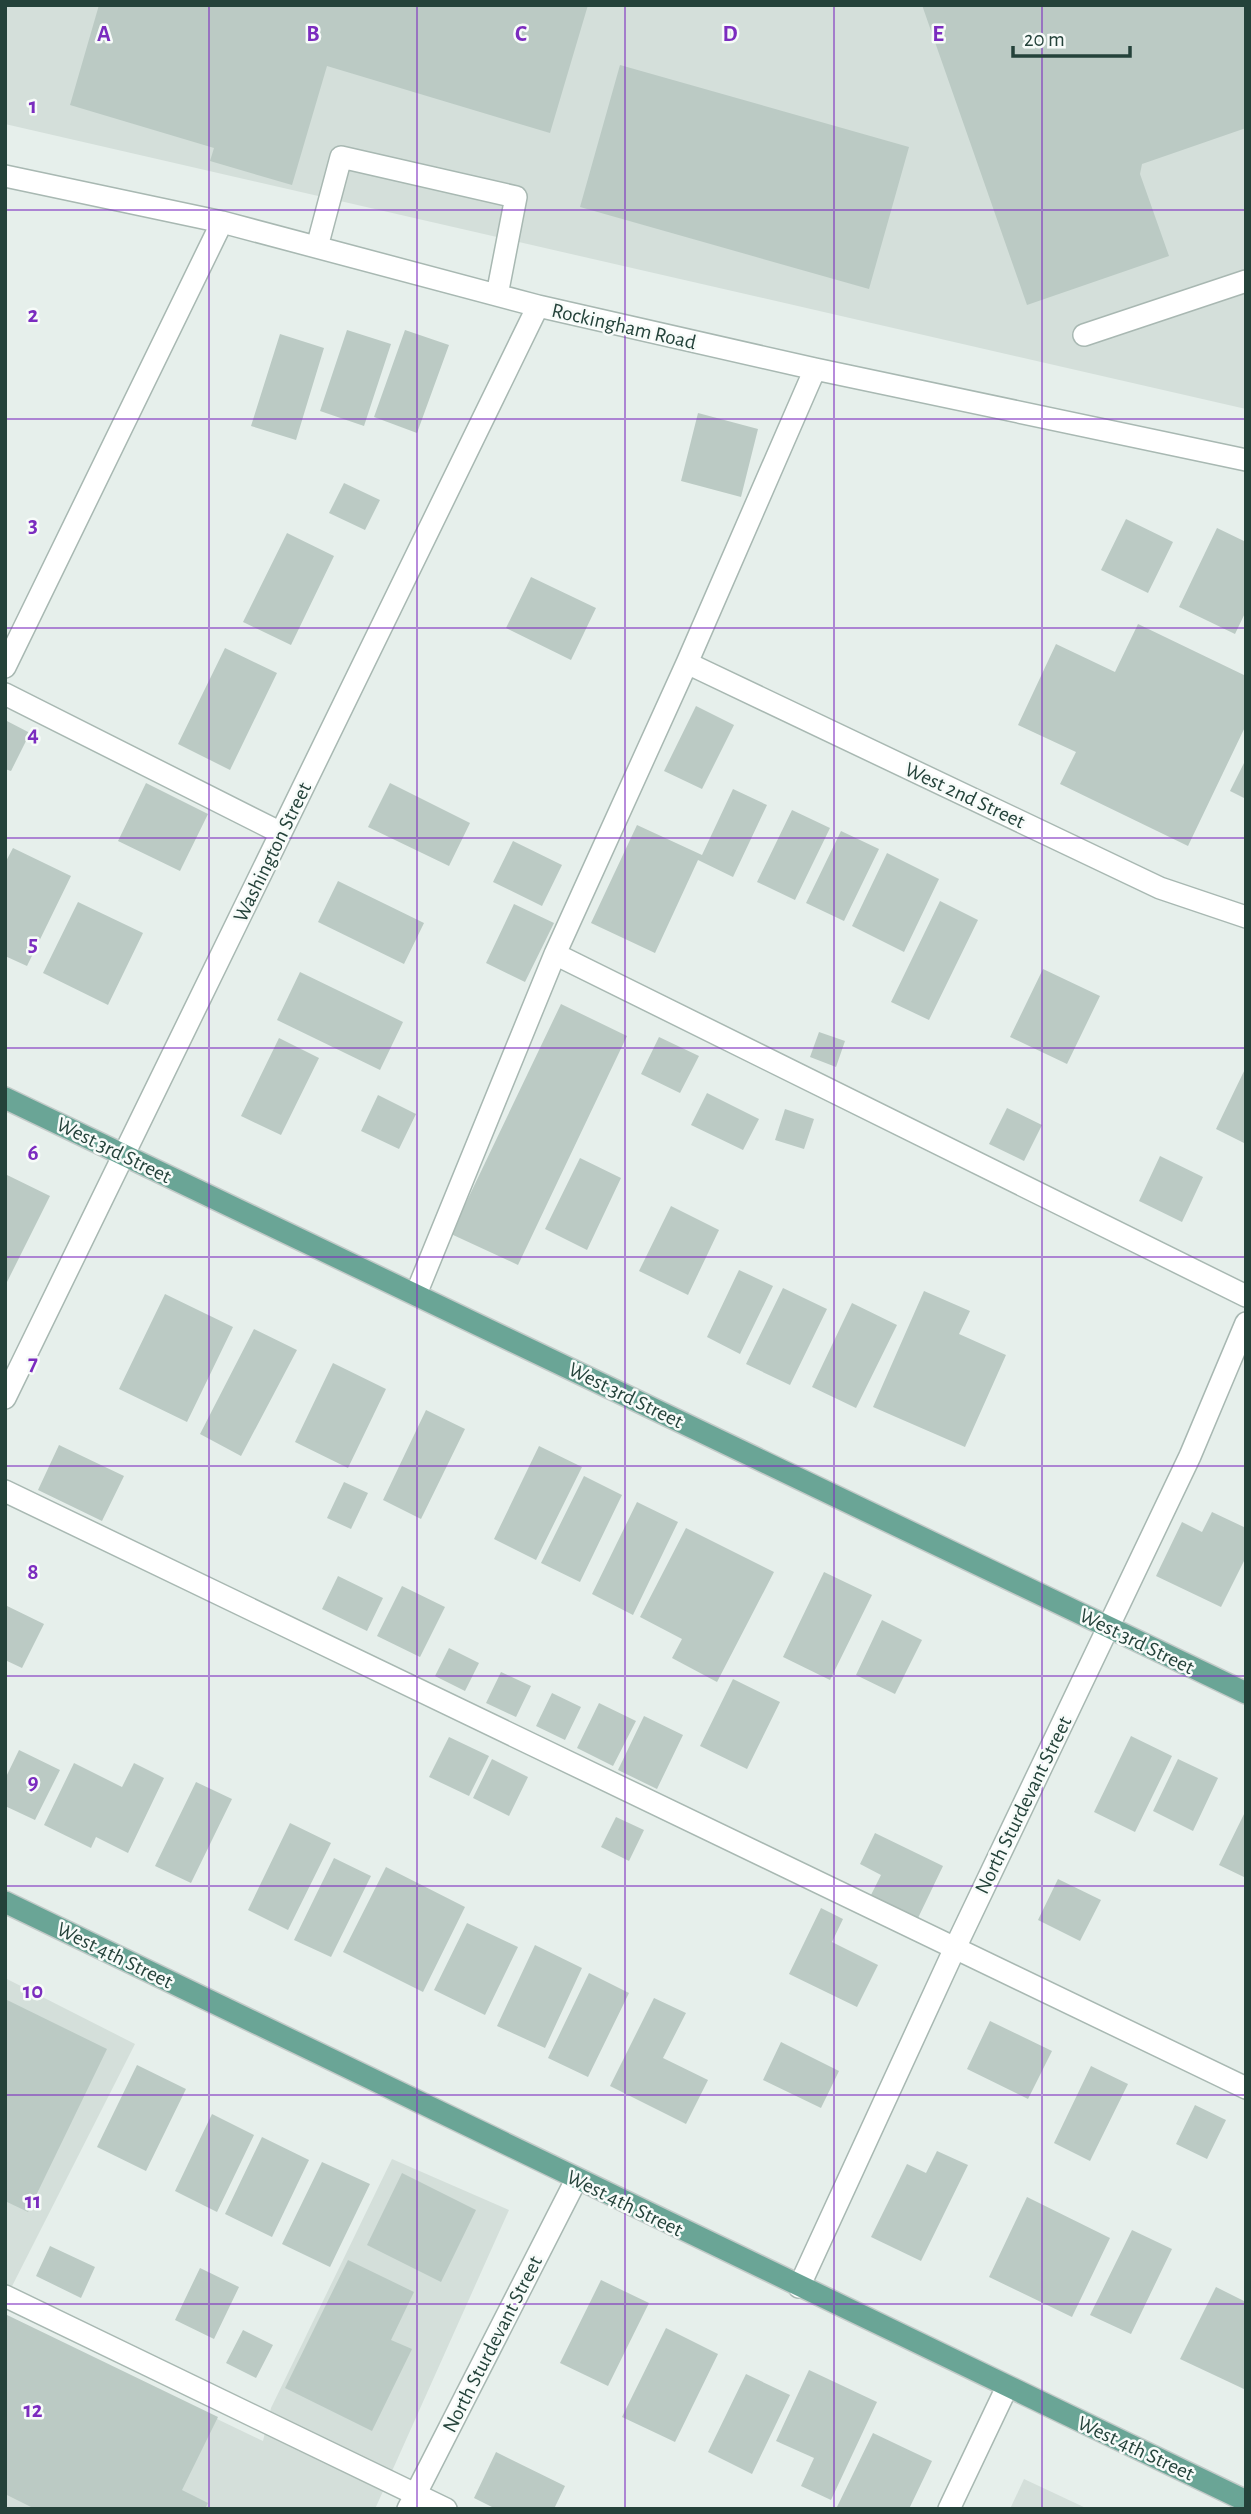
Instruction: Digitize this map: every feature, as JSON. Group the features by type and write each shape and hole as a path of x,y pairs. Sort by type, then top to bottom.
{"main road":[{"name":"West 3rd Street","path":"5,1098 1246,1693"},
{"name":"West 4th Street","path":"5,1902 576,2180 1246,2501"}],"street":[{"path":"317,247 341,157 516,197 496,295"},
{"name":"Rockingham Road","path":"5,176 222,222 538,306 815,369 1246,460"},
{"path":"5,667 222,222"},
{"path":"1084,335 1246,281"},
{"name":"Washington Street","path":"5,1398 538,306"},
{"path":"416,1294 555,954 687,663 815,369"},
{"name":"West 2nd Street","path":"687,663 1160,888 1246,917"},
{"path":"5,694 281,833"},
{"path":"555,954 1246,1296"},
{"name":"North Sturdevant Street","path":"799,2287 955,1948 1190,1455 1246,1322"},
{"path":"5,1491 1246,2088"},
{"name":"North Sturdevant Street","path":"412,2501 576,2180"},
{"path":"5,2296 412,2501 446,2509"},
{"path":"949,2509 1007,2387"}],"shaded area":[{"path":"5,5 1246,5 1246,409 5,124"},
{"path":"5,1978 135,2044 5,2300"},
{"path":"392,2159 509,2210 375,2509 5,2509 5,2317 263,2441 271,2408"},
{"path":"1024,2479 1088,2509 1010,2509"}],"building":[{"path":"99,5 588,5 550,133 327,66 292,185 210,161 214,148 70,105"},
{"path":"922,5 1246,5 1246,128 1142,164 1140,174 1169,256 1027,305"},
{"path":"620,65 909,147 869,289 580,207"},
{"path":"347,330 391,344 364,426 320,411"},
{"path":"405,330 449,345 417,433 374,417"},
{"path":"280,334 324,348 296,440 251,426"},
{"path":"698,413 758,429 741,497 681,481"},
{"path":"344,483 380,500 365,530 329,513"},
{"path":"1126,519 1173,542 1148,593 1101,570"},
{"path":"1217,528 1246,542 1246,611 1235,634 1179,607"},
{"path":"287,533 334,556 291,645 243,622"},
{"path":"531,577 596,608 571,660 506,628"},
{"path":"1138,624 1246,676 1246,725 1188,846 1060,784 1076,752 1018,725 1056,644 1115,672"},
{"path":"225,648 277,673 230,770 178,744"},
{"path":"696,706 734,725 702,789 664,771"},
{"path":"5,720 30,733 11,771 5,769"},
{"path":"1246,759 1246,799 1230,791"},
{"path":"146,783 208,814 180,871 118,841"},
{"path":"390,783 470,823 449,866 368,827"},
{"path":"733,789 767,805 733,877 698,860 655,953 591,923 637,825 702,855"},
{"path":"792,810 830,828 795,900 757,882"},
{"path":"841,831 879,849 844,921 806,903"},
{"path":"513,841 562,865 542,906 493,882"},
{"path":"13,848 71,876 27,966 5,956 5,863"},
{"path":"887,853 939,879 904,952 852,926"},
{"path":"338,881 424,923 404,964 318,922"},
{"path":"940,901 978,920 929,1020 891,1002"},
{"path":"78,902 143,933 108,1005 43,973"},
{"path":"514,904 554,923 525,982 486,963"},
{"path":"1043,969 1100,996 1067,1064 1010,1037"},
{"path":"300,972 403,1022 380,1070 277,1020"},
{"path":"561,1004 627,1036 518,1265 451,1234"},
{"path":"819,1032 845,1041 836,1067 810,1057"},
{"path":"659,1037 699,1056 680,1093 641,1074"},
{"path":"279,1038 319,1058 281,1135 241,1116"},
{"path":"1246,1067 1246,1144 1216,1129"},
{"path":"707,1093 759,1119 743,1150 691,1125"},
{"path":"378,1095 416,1114 399,1149 361,1131"},
{"path":"1007,1108 1042,1125 1024,1161 989,1144"},
{"path":"785,1109 814,1119 804,1149 775,1140"},
{"path":"1160,1156 1203,1177 1182,1222 1139,1201"},
{"path":"580,1158 621,1178 587,1250 545,1229"},
{"path":"5,1174 50,1196 5,1286"},
{"path":"671,1206 719,1230 688,1295 639,1271"},
{"path":"739,1270 773,1286 740,1354 707,1337"},
{"path":"783,1288 827,1309 790,1385 746,1364"},
{"path":"924,1291 970,1311 959,1334 1006,1355 965,1447 873,1407"},
{"path":"165,1294 233,1327 187,1422 119,1389"},
{"path":"852,1303 897,1325 856,1408 812,1387"},
{"path":"254,1329 297,1350 241,1456 200,1434"},
{"path":"333,1363 386,1389 348,1468 295,1442"},
{"path":"426,1410 465,1429 421,1519 383,1500"},
{"path":"59,1445 124,1476 102,1521 38,1490"},
{"path":"539,1446 582,1467 536,1560 494,1539"},
{"path":"584,1476 622,1495 580,1582 541,1563"},
{"path":"344,1482 368,1493 351,1529 327,1518"},
{"path":"637,1502 678,1522 633,1615 592,1594"},
{"path":"1212,1512 1246,1528 1246,1557 1221,1607 1156,1576 1182,1522 1202,1532"},
{"path":"686,1528 774,1572 717,1682 672,1658 682,1639 640,1617"},
{"path":"824,1572 872,1595 830,1680 783,1657"},
{"path":"338,1576 383,1598 367,1631 322,1609"},
{"path":"402,1586 445,1607 420,1657 377,1636"},
{"path":"5,1605 44,1624 22,1668 5,1660"},
{"path":"882,1620 922,1640 895,1694 856,1675"},
{"path":"449,1648 479,1663 465,1691 435,1676"},
{"path":"501,1672 531,1686 516,1717 486,1703"},
{"path":"733,1679 780,1702 747,1769 700,1746"},
{"path":"552,1693 581,1707 565,1740 536,1726"},
{"path":"599,1703 636,1721 613,1766 577,1748"},
{"path":"644,1716 683,1735 657,1789 618,1770"},
{"path":"1131,1736 1172,1756 1135,1832 1094,1812"},
{"path":"449,1737 489,1756 469,1796 429,1777"},
{"path":"19,1750 60,1770 35,1820 5,1806 5,1779"},
{"path":"492,1759 528,1777 509,1816 473,1798"},
{"path":"1178,1759 1218,1778 1193,1831 1153,1811"},
{"path":"74,1763 122,1787 134,1763 164,1778 128,1853 96,1837 91,1848 44,1825"},
{"path":"196,1782 232,1799 191,1883 155,1866"},
{"path":"1246,1810 1246,1878 1219,1865"},
{"path":"616,1817 644,1830 629,1861 601,1847"},
{"path":"290,1823 331,1843 288,1930 248,1910"},
{"path":"875,1833 943,1866 918,1918 871,1895 881,1875 860,1864"},
{"path":"334,1858 371,1876 331,1957 294,1940"},
{"path":"386,1867 465,1907 423,1992 343,1952"},
{"path":"1058,1879 1101,1900 1080,1941 1038,1920"},
{"path":"821,1908 843,1919 832,1942 878,1965 857,2007 789,1974"},
{"path":"467,1923 518,1947 485,2015 434,1990"},
{"path":"535,1945 582,1968 545,2048 497,2026"},
{"path":"589,1973 629,1993 588,2077 548,2058"},
{"path":"654,1998 686,2013 663,2058 708,2080 686,2124 610,2086"},
{"path":"5,1999 107,2049 28,2212 5,2201"},
{"path":"990,2021 1052,2051 1028,2099 967,2069"},
{"path":"781,2042 839,2071 821,2108 763,2080"},
{"path":"137,2065 186,2089 146,2171 97,2147"},
{"path":"1091,2066 1128,2084 1090,2161 1054,2143"},
{"path":"1195,2105 1226,2120 1207,2159 1176,2144"},
{"path":"212,2114 254,2135 217,2212 175,2191"},
{"path":"262,2137 309,2160 272,2237 225,2214"},
{"path":"937,2151 968,2165 921,2261 871,2237 907,2164 926,2173"},
{"path":"322,2162 370,2184 330,2267 282,2244"},
{"path":"402,2173 476,2210 441,2282 367,2245"},
{"path":"1027,2197 1110,2238 1072,2317 989,2277"},
{"path":"1132,2230 1172,2249 1131,2334 1090,2315"},
{"path":"50,2246 95,2267 81,2298 36,2276"},
{"path":"348,2260 414,2292 391,2340 412,2349 372,2431 285,2388"},
{"path":"200,2268 239,2287 214,2339 175,2320"},
{"path":"601,2280 649,2303 608,2386 560,2363"},
{"path":"1216,2287 1246,2302 1246,2390 1180,2359"},
{"path":"5,2314 218,2417 182,2490 208,2503 205,2509 35,2509 5,2494"},
{"path":"666,2328 718,2354 675,2442 622,2417"},
{"path":"243,2330 273,2345 256,2378 226,2363"},
{"path":"809,2370 877,2402 831,2500 801,2486 814,2458 776,2441"},
{"path":"746,2374 790,2395 752,2474 708,2452"},
{"path":"873,2433 932,2461 909,2509 836,2509"},
{"path":"496,2452 565,2486 554,2509 496,2509 474,2498"}]}
